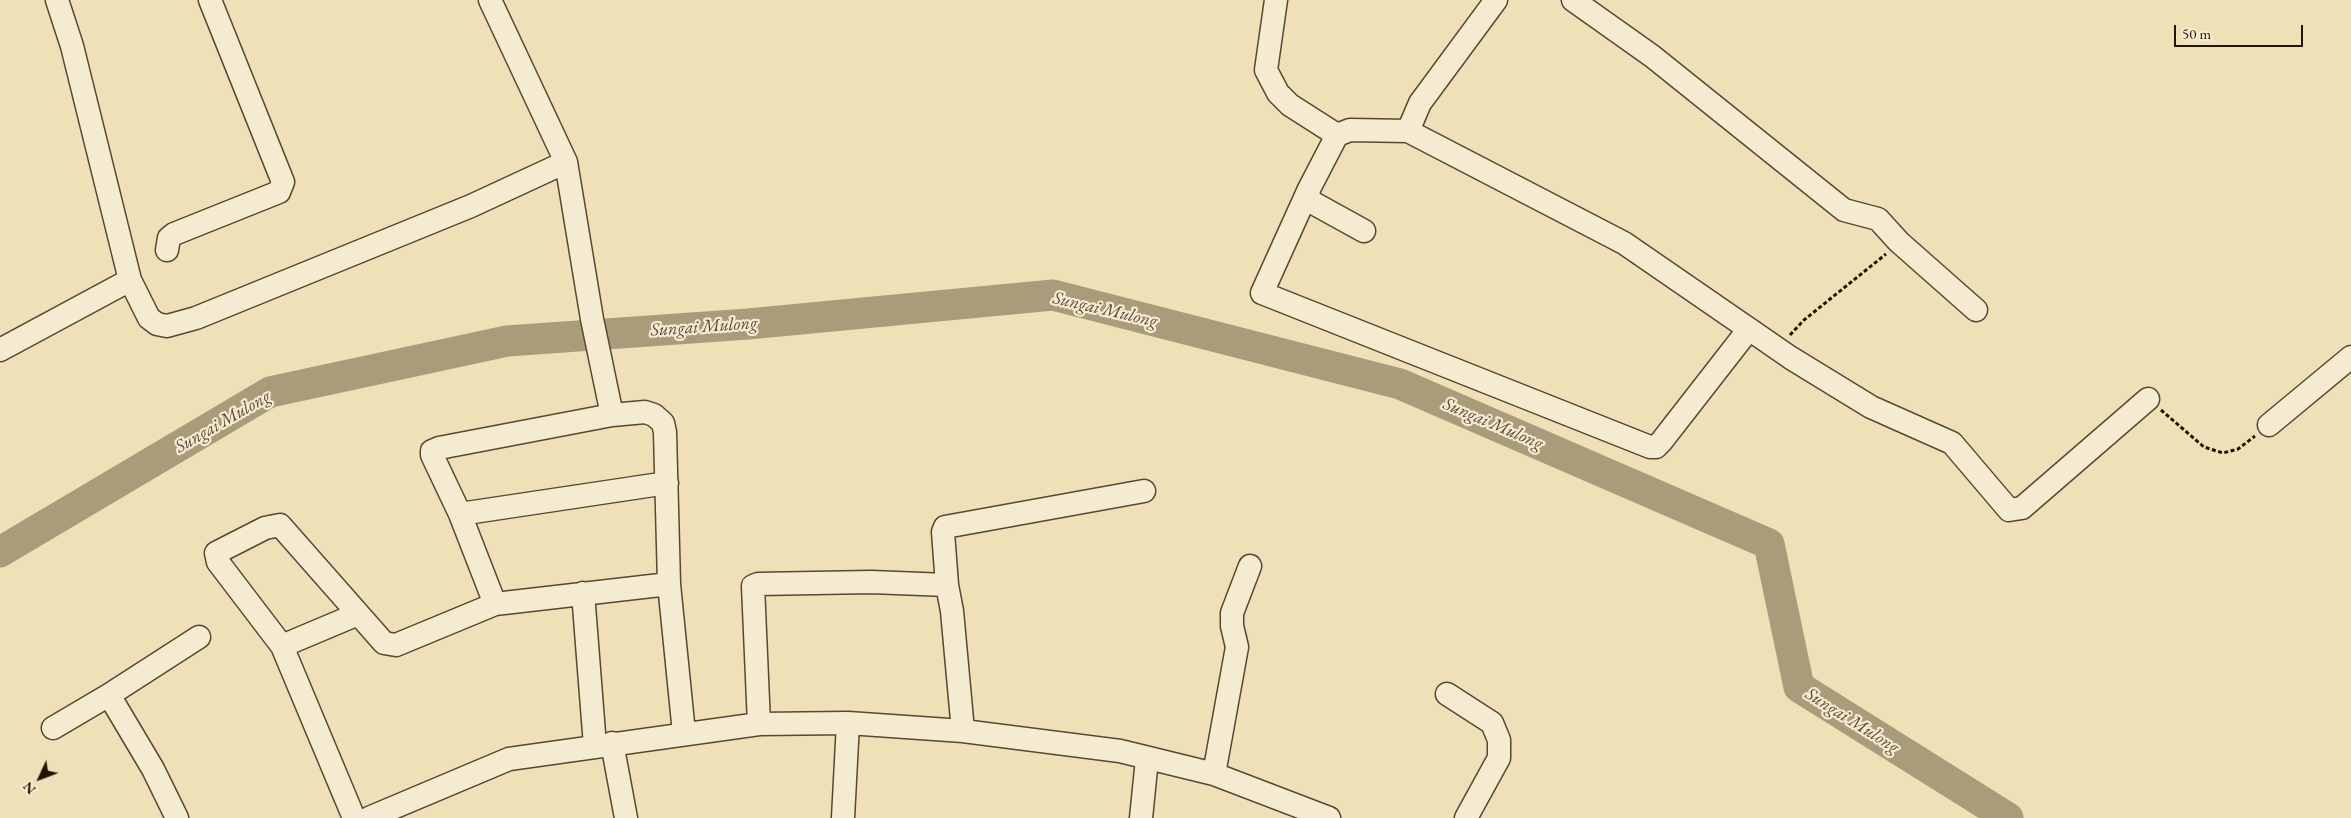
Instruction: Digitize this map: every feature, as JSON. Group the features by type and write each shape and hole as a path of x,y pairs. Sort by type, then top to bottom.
{"street":[{"path":"57,0 72,46 130,280 149,318 156,324 167,326 196,318 453,214 566,162"},
{"path":"168,250 169,238 174,234 279,192 283,182 210,0"},
{"path":"490,0 566,162 592,320 610,406"},
{"path":"1276,0 1266,70 1278,93 1290,105 1337,135"},
{"path":"1408,131 1420,103 1496,0"},
{"path":"1573,0 1652,56 1844,210 1878,219 1899,242 1976,310"},
{"path":"1749,329 1661,442 1656,447 1650,448 1262,293 1309,189 1337,135 1350,130 1408,131 1624,243 1749,329 1871,407 1952,443 2009,510 2022,508 2148,399"},
{"path":"1309,189 1308,198 1315,204 1364,231"},
{"path":"0,350 130,280"},
{"path":"2269,425 2351,357"},
{"path":"495,604 460,514 432,456 432,451 610,406 654,415 663,423 667,482 669,584 684,733"},
{"path":"460,514 667,482"},
{"path":"963,731 952,611 947,585 943,532 945,526 1144,491"},
{"path":"354,818 282,646 216,556 220,550 264,528 280,525 384,643 396,645 495,604 669,584"},
{"path":"1214,774 1237,648 1232,626 1232,613 1250,566"},
{"path":"759,724 753,586 758,584 870,582 947,585"},
{"path":"584,593 603,744 626,818"},
{"path":"282,646 358,614"},
{"path":"53,728 109,695 199,636"},
{"path":"1447,694 1492,723 1499,740 1499,758 1466,818"},
{"path":"109,695 153,769 178,818"},
{"path":"370,818 508,759 603,744 759,724 848,723 963,731 1120,751 1214,774 1328,818"},
{"path":"843,818 848,723"},
{"path":"1141,818 1147,759"}],"path":[{"path":"1778,348 1804,320 1899,242"},
{"path":"2148,399 2204,447 2223,453 2238,450 2269,425"}],"waterway":[{"name":"Sungai Mulong","path":"0,552 270,392 507,341 748,324 1053,295 1400,384 1769,544 1799,687 2008,818"}]}
